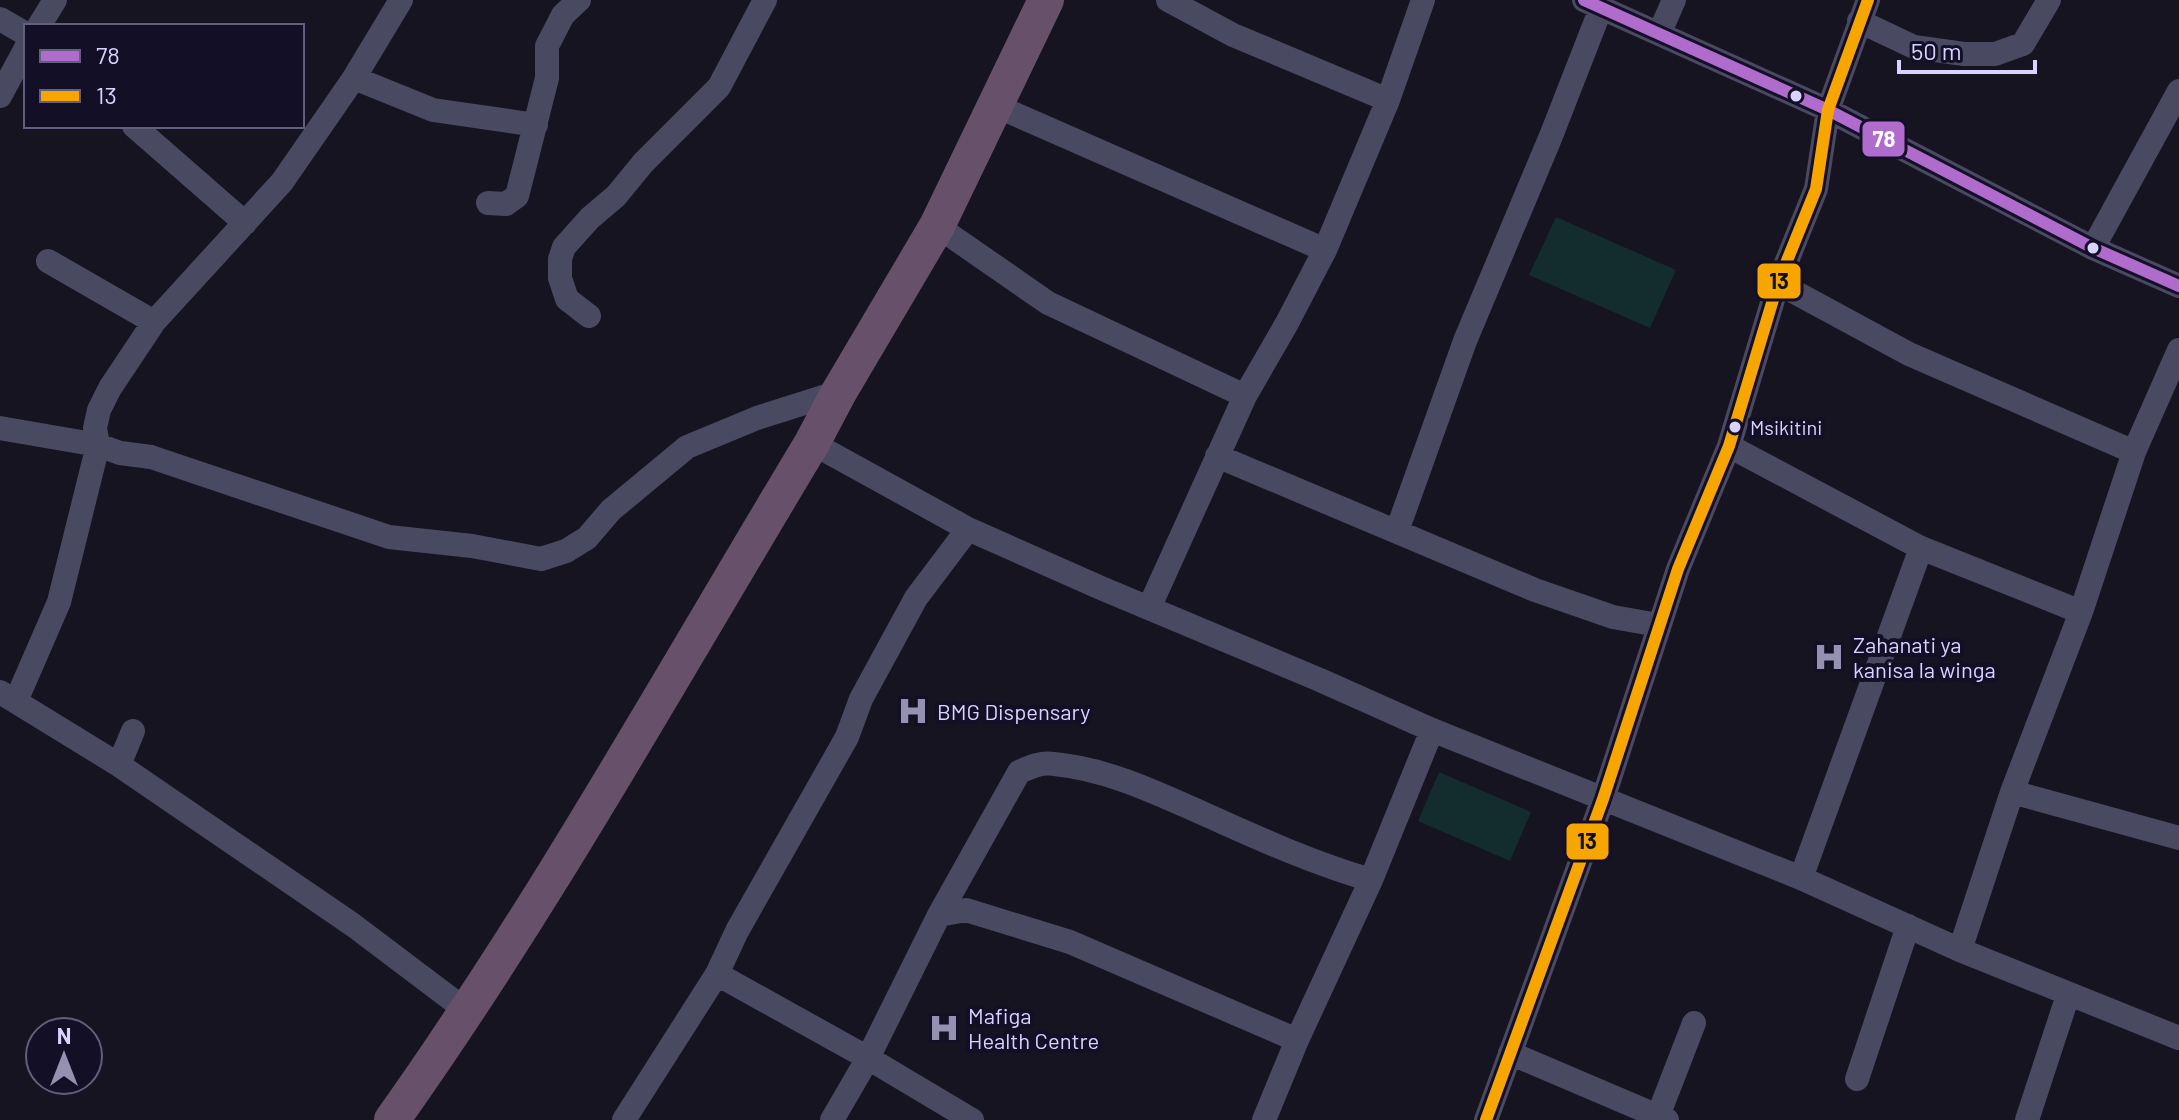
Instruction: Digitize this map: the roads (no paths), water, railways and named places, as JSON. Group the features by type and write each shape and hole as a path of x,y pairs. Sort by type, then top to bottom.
{"highway":[{"path":"392,1120 467,1011 588,822 812,443 937,226 1046,0"}],"street":[{"path":"40,24 55,0"},
{"path":"401,0 354,78 282,182 154,322 110,388 99,410 95,428 98,445 59,602 8,697 119,765 353,925 467,1011"},
{"path":"488,203 506,204 517,196 547,78 547,46 563,15 579,0"},
{"path":"589,316 567,299 560,278 560,259 564,247 719,87 765,0"},
{"path":"1168,0 1233,35 1388,100"},
{"path":"1149,608 1245,396 1325,250 1388,100 1423,0"},
{"path":"1659,34 1674,0"},
{"path":"1486,1120 1603,799 1678,569 1729,446 1778,283 1816,189 1828,110 1863,10 1914,47 1964,54 1995,54 2023,44 2049,0"},
{"path":"1397,531 1465,341 1551,136 1593,4 1828,110 2093,248 2179,286"},
{"path":"0,19 24,33"},
{"path":"0,96 24,52"},
{"path":"354,78 433,110 536,125"},
{"path":"2093,248 2179,91"},
{"path":"994,105 1325,250"},
{"path":"136,128 245,223"},
{"path":"937,226 1048,303 1245,396"},
{"path":"48,261 154,322"},
{"path":"1778,283 1909,354 2134,452"},
{"path":"1960,950 2012,792 2081,612 2134,452 2179,350"},
{"path":"0,428 151,457 389,537 472,546 541,559 566,551 587,538 611,510 687,447 757,418 839,392"},
{"path":"812,443 968,529 1149,608 1432,730 1801,878 1960,950 2179,1038"},
{"path":"1729,446 1921,548 2081,612"},
{"path":"1217,456 1581,607 1613,617 1658,625"},
{"path":"624,1120 717,974 737,931 847,737 861,699 916,598 968,529"},
{"path":"1801,878 1921,548"},
{"path":"1264,1120 1297,1040 1371,880 1432,730"},
{"path":"119,765 133,731"},
{"path":"832,1120 868,1058 939,915 1019,772 1053,763 1098,772 1152,790 1326,867 1371,880"},
{"path":"2012,792 2179,838"},
{"path":"939,915 966,910 1070,942 1297,1040"},
{"path":"1857,1079 1908,926"},
{"path":"717,974 972,1120"},
{"path":"2027,1120 2068,995"},
{"path":"1510,1053 1662,1118 1694,1023"}],"place":[{"name":"Msikitini","path":"1735,427"},
{"name":"Zahanati ya kanisa la winga","path":"1829,657"},
{"name":"BMG Dispensary","path":"913,711"},
{"name":"Mafiga Health Centre","path":"944,1028"}]}
